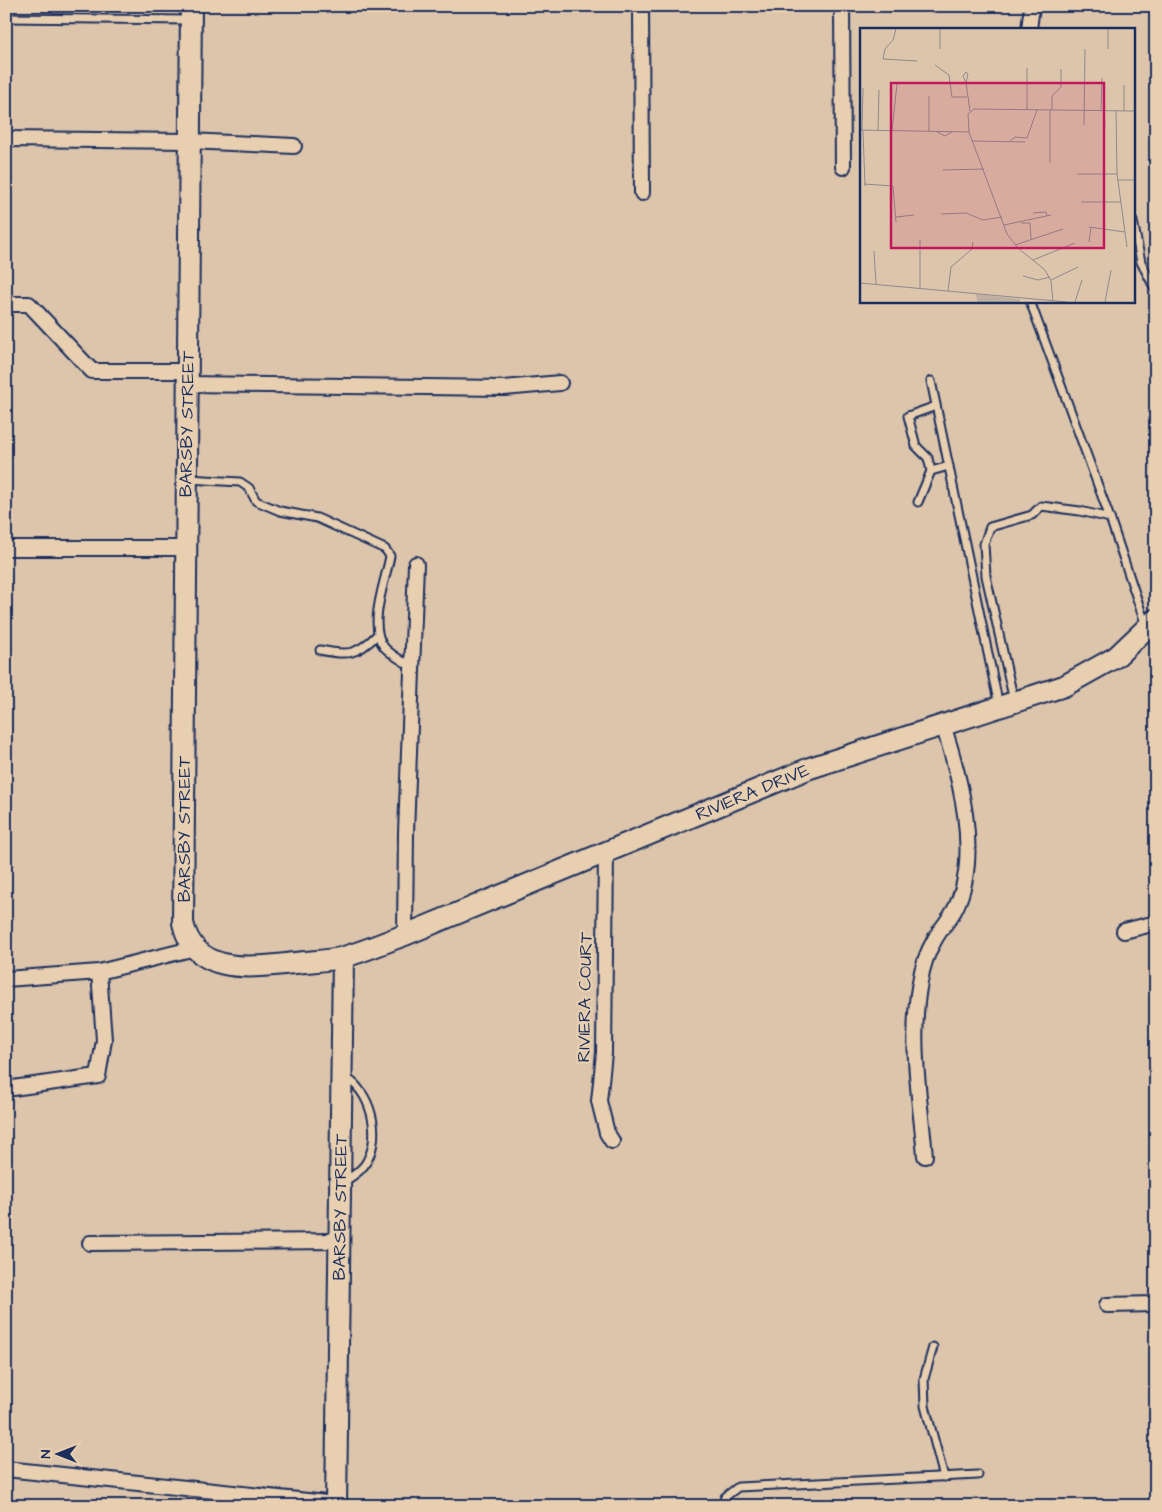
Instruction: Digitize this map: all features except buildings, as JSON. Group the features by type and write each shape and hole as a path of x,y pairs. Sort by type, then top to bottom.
{"street":[{"path":"641,6 642,193"},
{"path":"842,6 842,167"},
{"path":"1028,28 1032,6"},
{"name":"BARSBY STREET","path":"191,13 183,923 186,936 195,948 215,962 233,966 255,966 342,958 336,1505"},
{"path":"6,139 189,141 294,146"},
{"path":"6,304 29,304 92,371 187,378 504,388 560,383"},
{"path":"6,548 186,548"},
{"path":"405,935 406,833 416,564"},
{"name":"RIVIERA DRIVE","path":"342,958 405,935 810,768 1064,686 1116,657 1151,624"},
{"path":"925,1156 913,1029 920,980 934,939 956,908 964,886 967,856 964,807 956,763 943,725"},
{"name":"RIVIERA COURT","path":"606,851 604,1053 599,1101 607,1133 612,1141"},
{"path":"1124,931 1152,924 1156,926"},
{"path":"6,979 99,972 195,948"},
{"path":"6,1089 98,1076 104,1040 99,972"},
{"path":"90,1243 339,1241"},
{"path":"1107,1305 1156,1304"},
{"path":"6,1469 336,1505"}],"lane":[{"path":"6,18 191,13"},
{"path":"1134,226 1141,262 1156,291"},
{"path":"1030,302 1151,624"},
{"path":"931,380 949,466 1007,704"},
{"path":"918,502 931,471 928,458 916,446 908,416 936,406"},
{"path":"931,471 949,466"},
{"path":"186,478 240,482 249,488 256,501 280,511 317,518 385,549 390,556 378,603 378,635 384,647 413,667"},
{"path":"1007,704 986,576 984,544 990,527 1032,516 1041,506 1080,511 1110,518"},
{"path":"320,650 341,655 355,653 378,635"},
{"path":"340,1186 359,1172 368,1161 374,1125 360,1088 352,1080 341,1075"},
{"path":"933,1346 924,1379 925,1406 944,1476"},
{"path":"722,1506 725,1497 738,1487 978,1475"}]}
